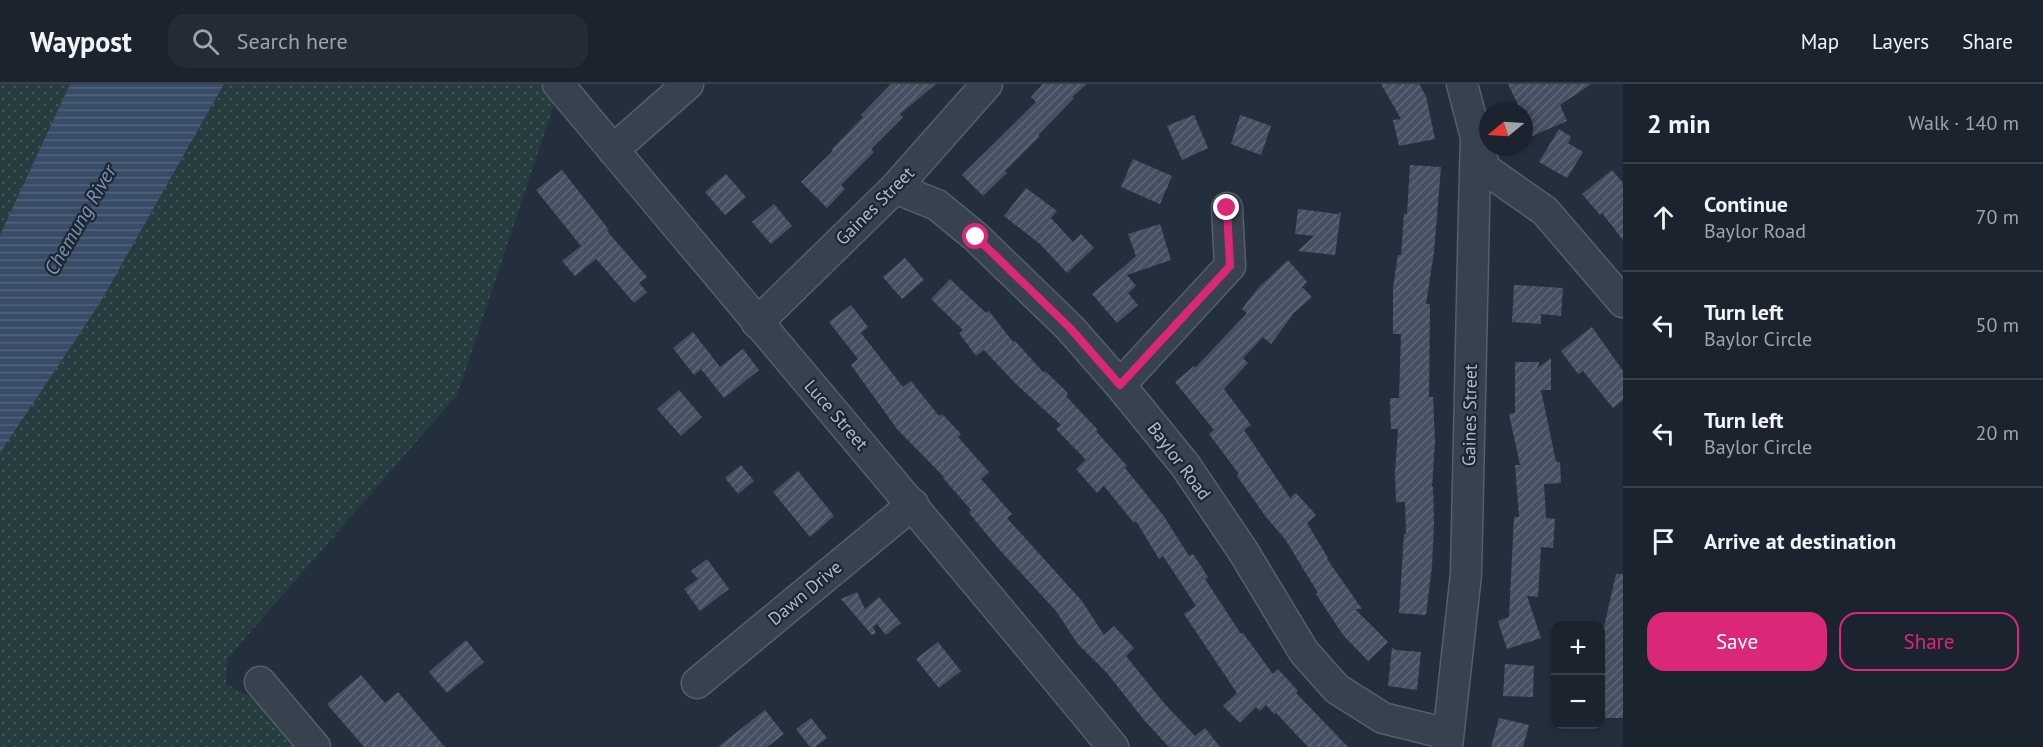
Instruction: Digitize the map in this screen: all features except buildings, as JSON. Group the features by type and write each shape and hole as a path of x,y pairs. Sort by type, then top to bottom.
{"street":[{"name":"Luce Street","path":"558,84 913,504 1113,747"},
{"path":"613,150 688,84"},
{"name":"Gaines Street","path":"757,322 895,188 987,84"},
{"name":"Gaines Street","path":"1448,741 1466,574 1476,137 1462,84"},
{"path":"1476,137 1485,169 1545,211 1623,302"},
{"name":"Baylor Road","path":"895,188 937,205 976,237 1070,328 1185,465 1243,551 1304,652 1337,689 1383,718 1448,741"},
{"path":"1120,385 1230,266 1227,208"},
{"name":"Dawn Drive","path":"697,683 913,504"},
{"path":"260,682 315,747"}],"green space":[{"path":"0,84 70,84 0,235"},
{"path":"224,84 541,84 555,101 457,395 227,659 226,684 255,699 293,747 0,747 0,453 100,303"}],"water":[{"name":"Chemung River","path":"70,84 224,84 100,303 0,453 0,235"}],"route":[{"path":"976,237 1070,328 1120,385 1230,266 1227,208"}]}
